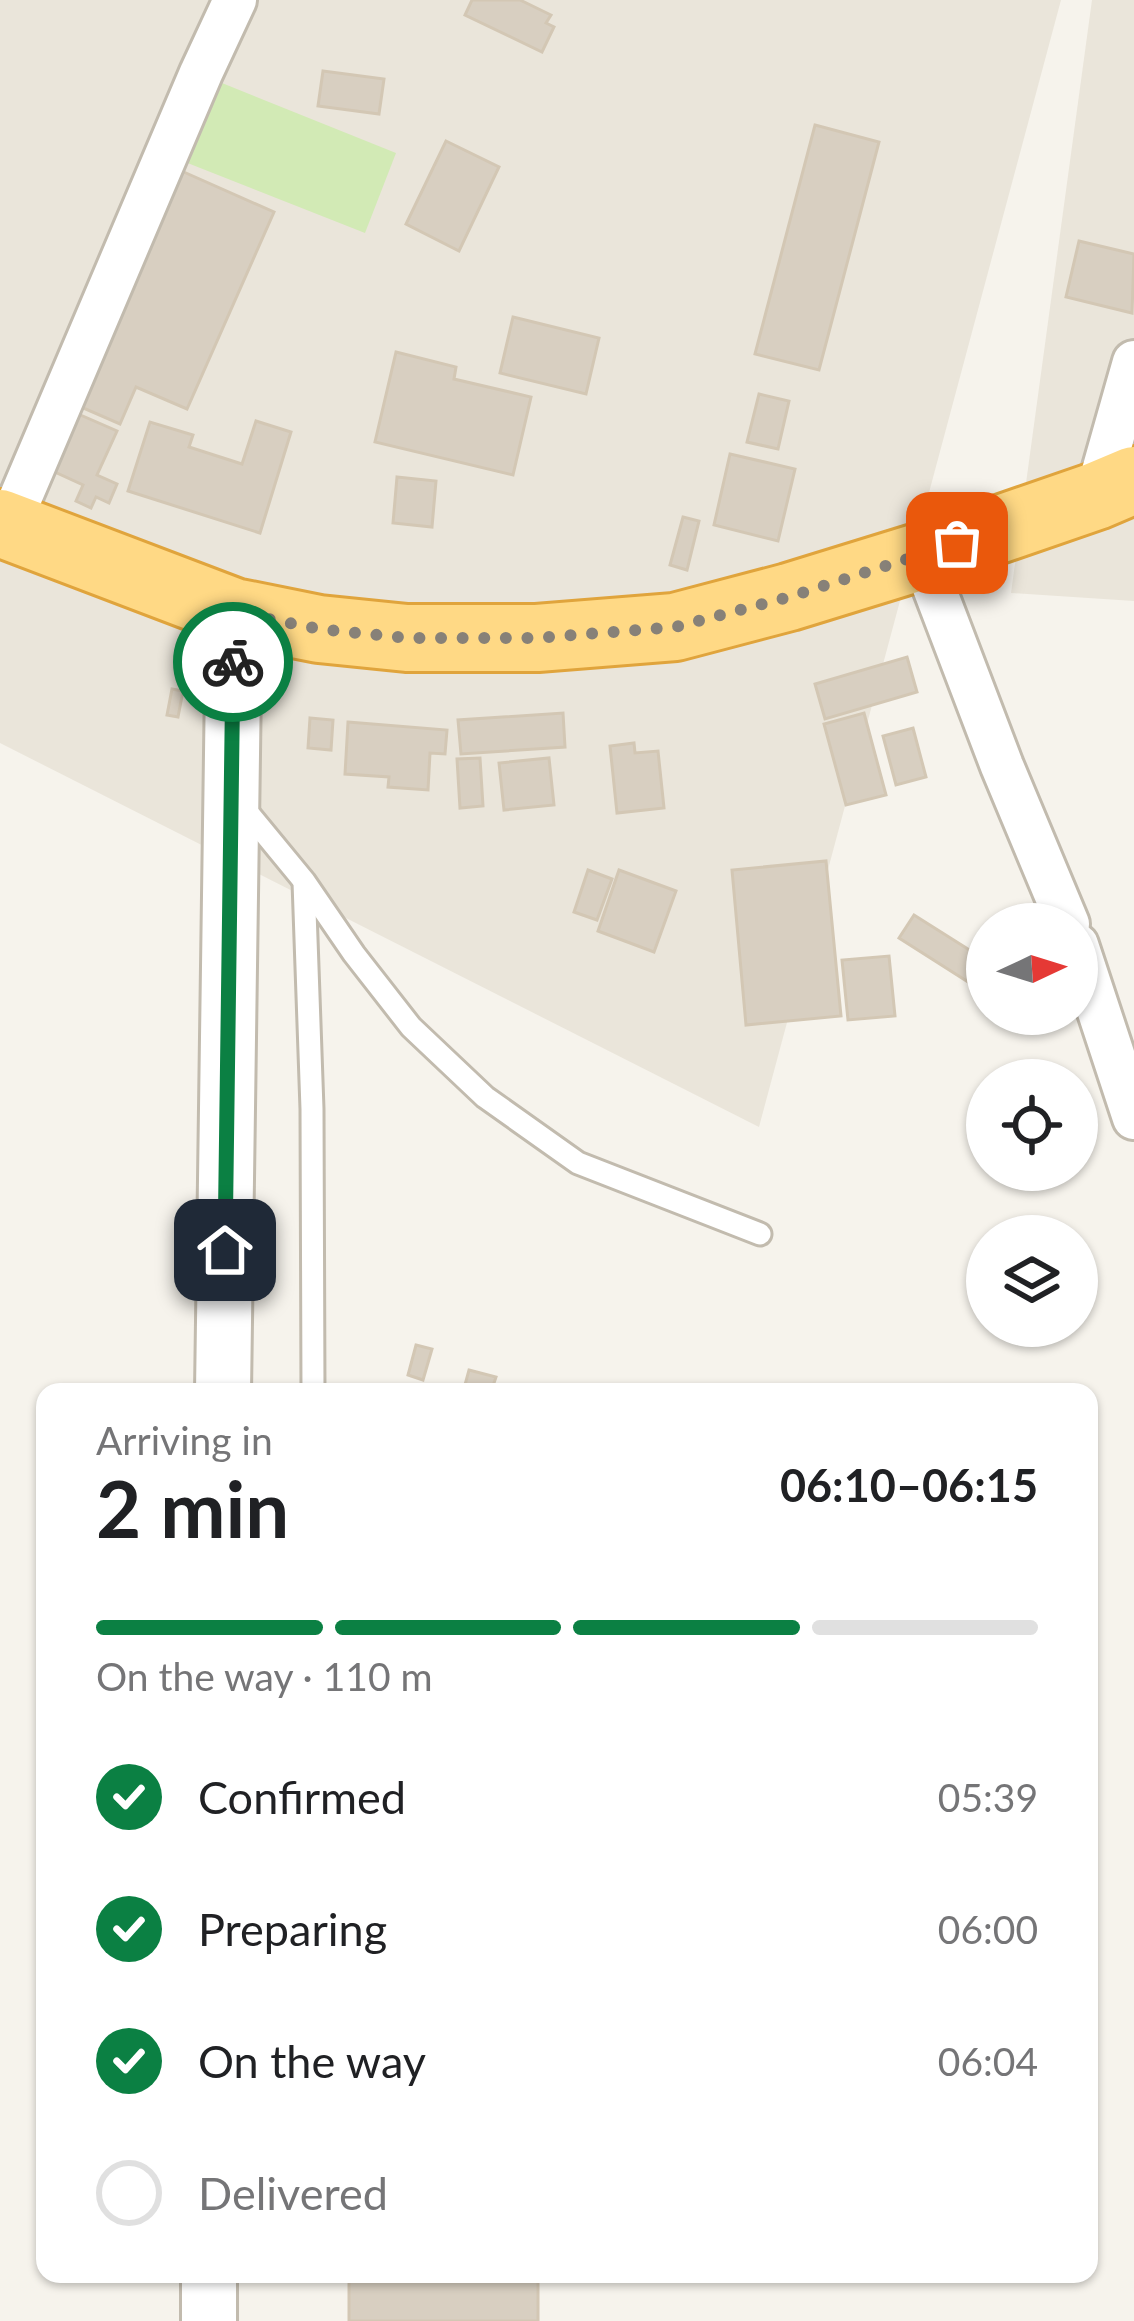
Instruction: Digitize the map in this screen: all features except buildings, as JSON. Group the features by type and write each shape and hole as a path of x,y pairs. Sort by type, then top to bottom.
{"highway":[{"path":"4,525 234,612 319,629 407,638 537,638 675,627 922,556 1115,488"}],"street":[{"path":"4,525 236,0"},
{"path":"1115,488 1134,362"},
{"path":"922,556 1059,903"},
{"path":"223,1383 234,612"},
{"path":"1098,1009 1134,1118"},
{"path":"209,2283 209,2321"}],"lane":[{"path":"231,793 304,881 411,1027 485,1097 578,1163 760,1234"},
{"path":"304,881 314,1383"}],"shaded area":[{"path":"0,0 1061,0 759,1127 0,743"},
{"path":"1092,0 1134,0 1134,601 1011,593"}],"green space":[{"path":"217,81 396,153 365,233 185,162"}],"way so far":[{"path":"233,662 234,612 319,629 407,638 537,638 675,627 789,597 957,543"}],"route":[{"path":"225,1250 233,662"}]}
